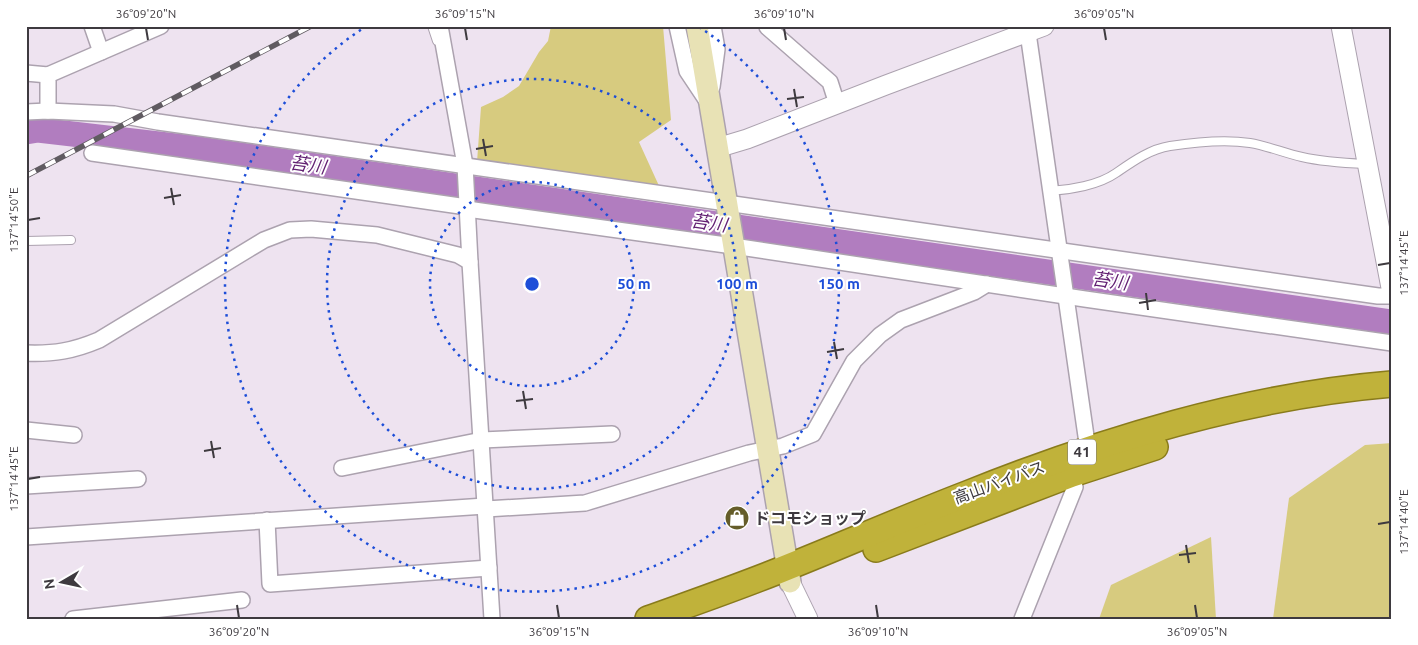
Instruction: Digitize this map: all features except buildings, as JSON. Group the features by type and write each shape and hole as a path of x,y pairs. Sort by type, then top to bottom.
{"highway":[{"name":"高山バイパス","path":"696,619 968,493 1088,450 1210,413 1287,398 1392,384"},
{"name":"高山バイパス","path":"648,619 788,575 1072,474 1148,450 1230,426 1392,400"}],"main road":[{"path":"697,26 788,575"}],"street":[{"path":"92,26 101,52"},
{"path":"26,74 48,75 161,26"},
{"path":"440,26 465,168 492,619"},
{"path":"677,26 683,61 687,71 710,107"},
{"path":"710,107 717,49 713,26"},
{"path":"26,112 114,114 465,168 1059,254 1378,296 1392,295 1341,26"},
{"path":"767,27 830,82 836,104"},
{"path":"717,148 747,139 1033,28 1050,191 1088,450"},
{"path":"48,75 48,111"},
{"path":"92,153 467,206 987,284 1065,293 1392,343"},
{"path":"26,353 47,354 74,350 99,340 264,240 290,230 312,229 377,235 458,255 470,262"},
{"path":"26,537 267,520 586,503 749,453 783,446 813,434 854,361 880,335 901,320 974,292 987,284"},
{"path":"26,430 74,435"},
{"path":"342,468 482,440 612,434"},
{"path":"1022,619 1075,487 1072,474"},
{"path":"26,486 138,479"},
{"path":"267,520 270,584 489,568"},
{"path":"788,575 808,619"},
{"path":"73,619 195,612 242,600"}],"lane":[{"path":"432,26 447,65"},
{"path":"1050,191 1059,191 1103,179 1115,174 1132,161 1159,148 1211,141 1250,143 1322,161 1366,164"},
{"path":"26,240 71,240"}],"shaded area":[{"path":"551,26 663,26 671,120 639,142 660,188 477,162 481,107 503,97 519,86 539,52 548,41"},
{"path":"1392,443 1392,619 1273,619 1289,498 1365,445"},
{"path":"1211,537 1216,619 1099,619 1111,585"}],"waterway":[{"name":"苔川","path":"26,132 38,130 193,148 1392,322"}],"railway":[{"path":"26,176 311,26"}],"place":[{"name":"ドコモショップ","path":"737,518"}]}
